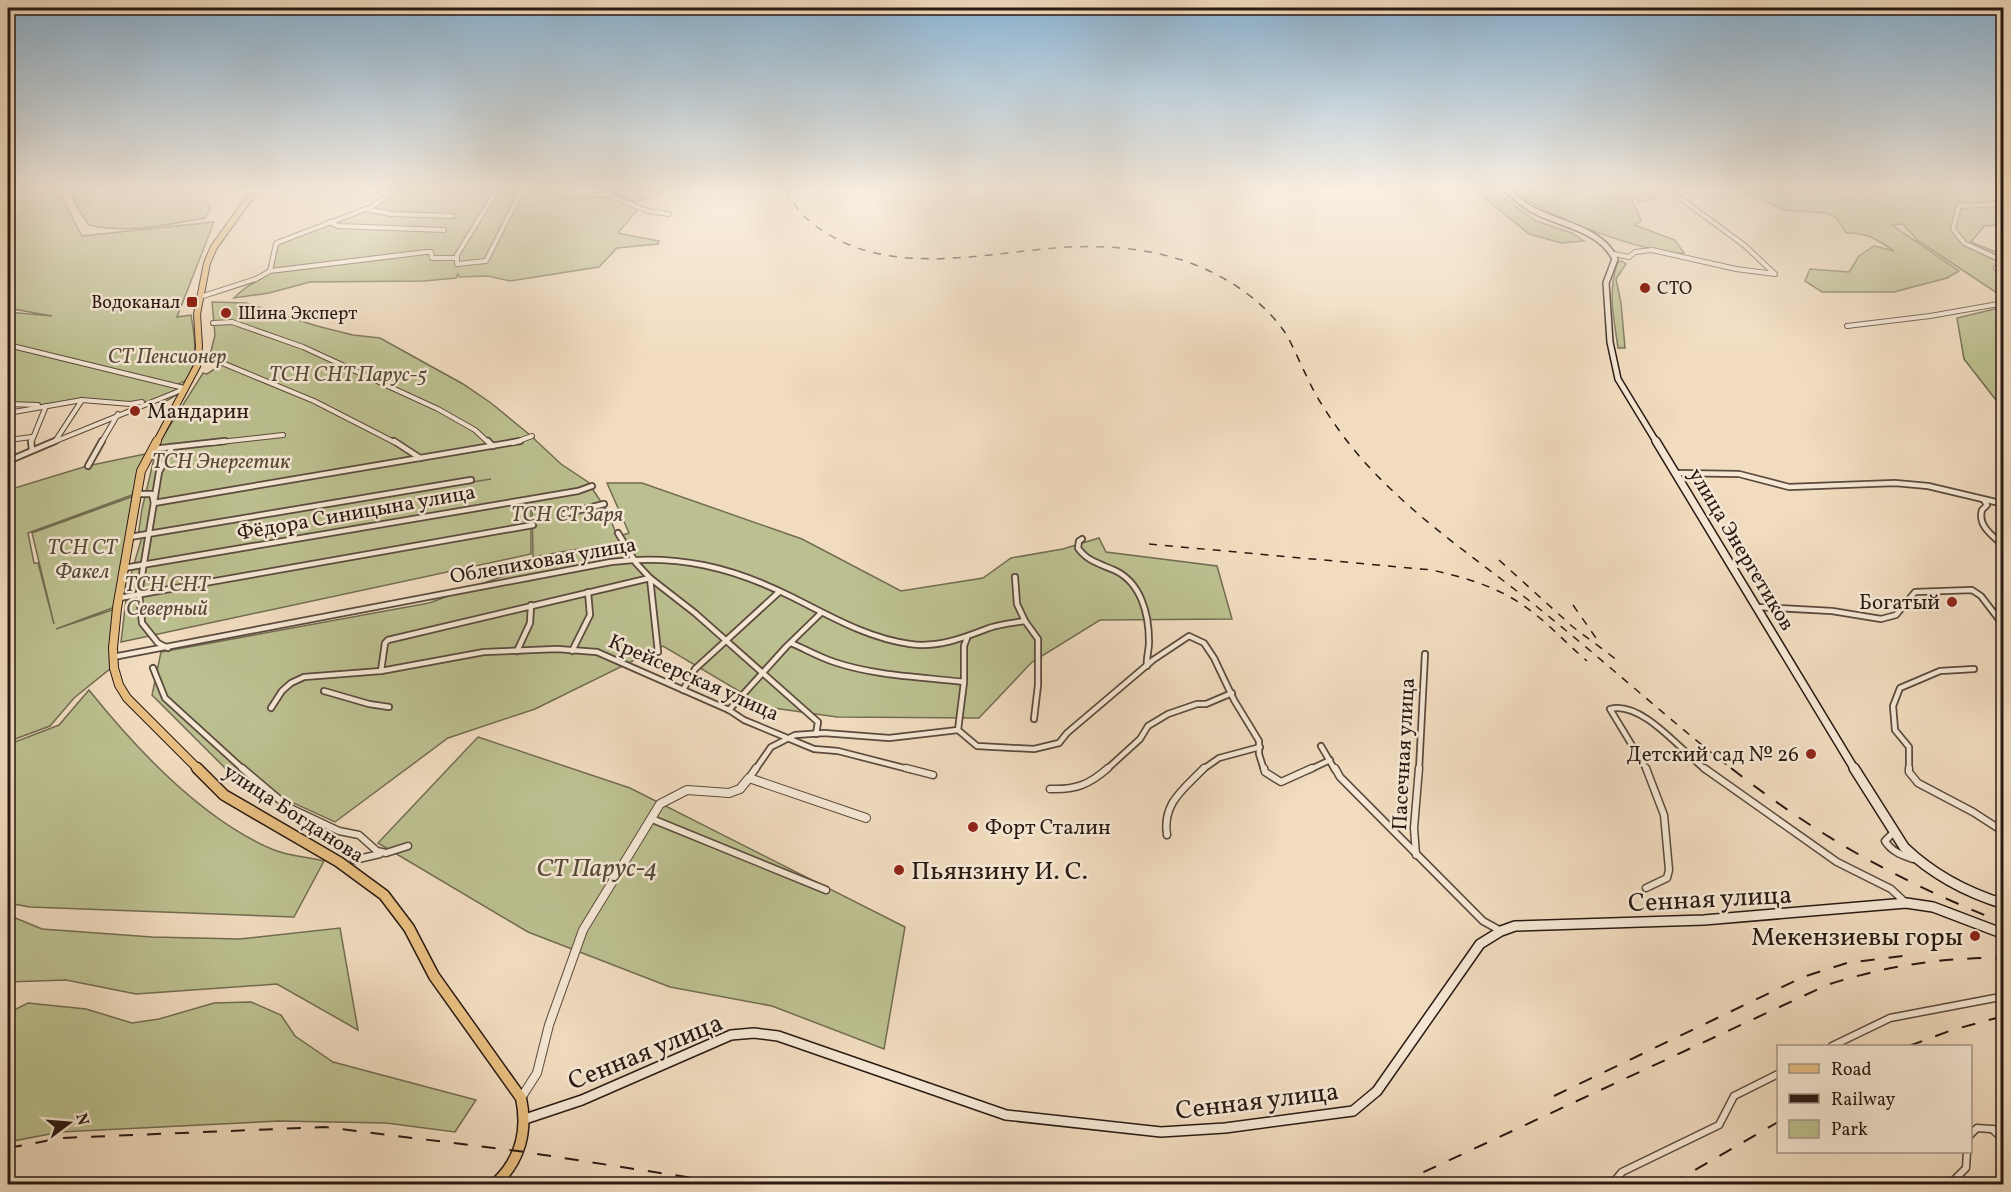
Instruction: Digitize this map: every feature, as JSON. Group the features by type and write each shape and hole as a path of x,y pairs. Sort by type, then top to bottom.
{"main road":[{"name":"улица Богданова","path":"215,246 207,263 197,314 197,366 187,389 151,449 141,471 119,598 113,657 119,685 127,698 214,786 237,803 339,862 384,895 409,928 434,976 521,1098 525,1119 522,1139 507,1173 495,1185"},
{"path":"1604,246 1617,255"},
{"name":"улица Энергетиков","path":"1617,255 1609,272 1605,291 1610,342 1618,379 1904,847 1920,862 1960,889 2004,904"},
{"name":"Сенная улица","path":"525,1119 582,1100 731,1035 754,1034 778,1036 1006,1115 1161,1132 1225,1128 1353,1111 1377,1091 1480,944 1500,931 1515,926 1704,920 1906,903 1933,907 2004,934"}],"street":[{"path":"200,297 218,293 231,286 259,280 270,271 273,265 276,246"},
{"path":"456,258 463,246"},
{"path":"456,258 459,259 457,264 461,265 486,261 494,246"},
{"path":"1617,255 1629,257 1643,250 1652,250 1736,269 1775,274 1774,269 1744,246"},
{"path":"1970,246 2003,261 1996,268 2004,276"},
{"path":"270,271 426,252 431,252 432,258 456,258"},
{"path":"1847,326 1930,316 2004,303"},
{"path":"213,323 232,322 303,347 438,410 475,430 493,446"},
{"path":"8,345 187,389"},
{"path":"198,353 296,392 389,438 420,458"},
{"path":"8,461 150,401 187,389"},
{"path":"8,418 9,413 82,400 130,404 150,401"},
{"path":"56,440 82,400"},
{"path":"8,405 46,405"},
{"path":"32,450 30,447 32,437 46,405"},
{"path":"87,466 118,414"},
{"path":"151,449 283,435"},
{"path":"154,503 518,442 532,436"},
{"path":"8,440 32,437"},
{"path":"168,648 158,644 142,623 139,593 159,472 172,447"},
{"path":"1676,473 1739,474 1789,487 1906,484 1928,486 2004,504"},
{"path":"130,537 471,480"},
{"name":"Фёдора Синицына улица","path":"124,568 578,491 592,486"},
{"path":"137,494 152,494 154,503"},
{"path":"1984,500 1986,505 1978,515 1980,521 2004,546"},
{"path":"564,514 604,504"},
{"path":"119,598 533,525"},
{"path":"618,533 633,558 650,578 725,639 818,722 816,734"},
{"path":"1082,539 1079,541 1078,548 1084,556 1119,571 1130,578 1137,589 1145,611 1149,641 1145,656 1147,666"},
{"name":"Облепиховая улица","path":"113,657 633,558 662,557 716,567 779,592 873,636 912,644 967,638 992,628 1025,621"},
{"path":"1015,577 1017,604 1025,621 1038,639 1038,685 1034,719"},
{"path":"381,671 384,643 388,640 650,578"},
{"path":"650,578 658,652"},
{"path":"572,651 590,615 588,591"},
{"path":"1757,607 1832,611 1881,619 1896,615 1915,592 1972,591 1981,596 2004,626"},
{"path":"683,690 695,669 725,639 779,592"},
{"path":"517,651 530,623 531,605"},
{"path":"729,711 763,672 822,613"},
{"path":"788,738 833,732 881,739 958,730 977,746 1034,749 1059,743 1067,733 1147,666 1189,636 1200,640 1206,646 1259,741 1258,754 1265,772 1281,782 1330,760"},
{"path":"958,730 964,682 964,646 967,638"},
{"path":"791,643 834,662 863,669 902,676 964,682"},
{"name":"Крейсерская улица","path":"271,708 282,691 291,683 304,677 381,671 474,654 517,651 597,652 729,711 744,720 814,748 838,751 933,775"},
{"name":"Пасечная улица","path":"1416,855 1414,828 1425,654"},
{"path":"153,668 165,698 210,741 288,807 339,831 359,835 377,851 386,853"},
{"path":"1974,669 1940,671 1900,688 1893,706 1895,730 1909,747 1909,772 1918,783 1973,812 2004,832"},
{"path":"324,691 369,704 390,707"},
{"path":"1050,789 1071,790 1097,778 1140,740 1148,726 1168,714 1197,704 1206,704 1232,693"},
{"path":"1646,888 1667,878 1669,870 1664,815 1648,772 1610,709 1617,708 1642,714 1696,763 1837,862 1891,889 1906,903"},
{"name":"Крейсерская улица","path":"521,1098 537,1072 549,1026 583,930 660,804 687,790 729,794 740,789 770,748 788,738"},
{"path":"1321,746 1340,777 1483,921 1500,931"},
{"path":"1167,835 1164,825 1169,804 1187,783 1214,759 1260,747"},
{"path":"749,778 866,818"},
{"path":"652,819 825,890"},
{"path":"1894,832 1885,841 1887,845 1893,851 1920,862"},
{"path":"354,860 408,846"},
{"path":"1836,1045 1890,1018 1995,998"},
{"path":"1612,1185 1622,1172 1719,1125 1734,1096 1777,1075"},
{"path":"1972,1134 1977,1128 2004,1130"},
{"path":"1992,1129 2004,1140"},
{"path":"1950,1185 1966,1168 1967,1153"}],"green space":[{"name":"СТ Пенсионер","path":"8,246 205,246 177,317 191,315 194,356 191,372 188,380 173,386 183,391 163,403 150,401 131,404 82,400 46,405 8,404 8,312 52,316 8,308"},
{"path":"278,246 641,246 617,248 599,267 510,281 488,276 459,277 458,274 456,278 424,281 310,282 269,293 234,298 273,269"},
{"path":"1639,246 1679,246 1684,253 1668,252"},
{"path":"1874,246 1894,251 1887,246 1922,246 1959,271 1947,278 1894,292 1822,292 1805,281 1810,269 1849,272 1859,256"},
{"path":"1925,246 1980,246 2003,255 2003,297"},
{"path":"1622,261 1626,264 1616,279 1621,303 1625,348 1618,348 1612,294 1618,262"},
{"path":"212,302 246,303 317,326 353,335 380,338 463,384 491,403 561,464 588,482 609,514 617,537 629,533 607,483 642,483 802,539 901,591 983,578 1011,558 1063,549 1099,538 1106,552 1217,566 1232,619 1100,620 1032,662 979,718 837,717 766,707 663,646 535,709 448,738 335,822 232,775 152,695 161,652 429,603 578,549 533,557 532,498 134,564 142,537 491,479 138,536 157,446 203,373 207,374 224,363 316,401 210,355 215,335"},
{"path":"2004,307 2003,409 1964,359 1957,318"},
{"name":"ТСН СТ Факел","path":"145,454 132,495 28,533 34,563 38,563 54,624 32,533 134,496 115,607 56,629 115,609 111,668 74,698 50,726 15,739 8,727 8,490 87,466"},
{"name":"ТСН СНТ Северный","path":"531,500 531,554 121,642 128,583 134,565"},
{"path":"89,690 128,736 172,781 221,821 274,850 324,861 294,917 30,907 8,903 8,739 15,742 59,725"},
{"name":"СТ Парус-4","path":"478,737 630,788 905,927 884,1049 772,1006 670,987 528,932 378,843"},
{"path":"8,915 42,929 152,937 240,939 340,928 358,1030 277,984 136,994 66,980 8,982"},
{"path":"251,1002 281,1015 295,1036 333,1062 476,1100 455,1132 386,1123 279,1121 60,1132 8,1142 8,1013 28,1003 86,1009 132,1023 159,1019 214,1003"}],"railway":[{"path":"853,246 866,251 899,257 932,259 1069,247 1121,248 1171,257 1203,268 1227,280 1260,304 1278,323 1289,339 1327,413 1362,459 1384,482 1432,526 1536,606 1733,770"},
{"path":"1149,544 1432,570 1484,585 1520,603 1546,623 1587,661"},
{"path":"1499,560 1573,627 1621,663"},
{"path":"1573,605 1596,638"},
{"path":"1731,768 1796,816 1862,856 1930,891 2004,923"},
{"path":"1554,1096 1803,977 1847,963 1903,956"},
{"path":"1398,1184 1827,985 1914,964 1959,959 2004,958"},
{"path":"1912,1045 1952,1030 2004,1016"},
{"path":"1671,1184 1777,1123"},
{"path":"8,1148 62,1138 324,1127 518,1151 732,1184"}],"place":[{"name":"СТО","path":"1645,288"},
{"name":"Водоканал","path":"192,302"},
{"name":"Шина Эксперт","path":"226,313"},
{"name":"Мандарин","path":"135,411"},
{"name":"Богатый","path":"1952,602"},
{"name":"Детский сад № 26","path":"1811,754"},
{"name":"Форт Сталин","path":"973,827"},
{"name":"Пьянзину И. С.","path":"899,870"},
{"name":"Мекензиевы горы","path":"1975,936"}],"park label":[{"name":"ТСН СНТ Парус-5","path":"348,374"},
{"name":"ТСН Энергетик","path":"221,461"},
{"name":"ТСН СТ Заря","path":"567,514"}]}
